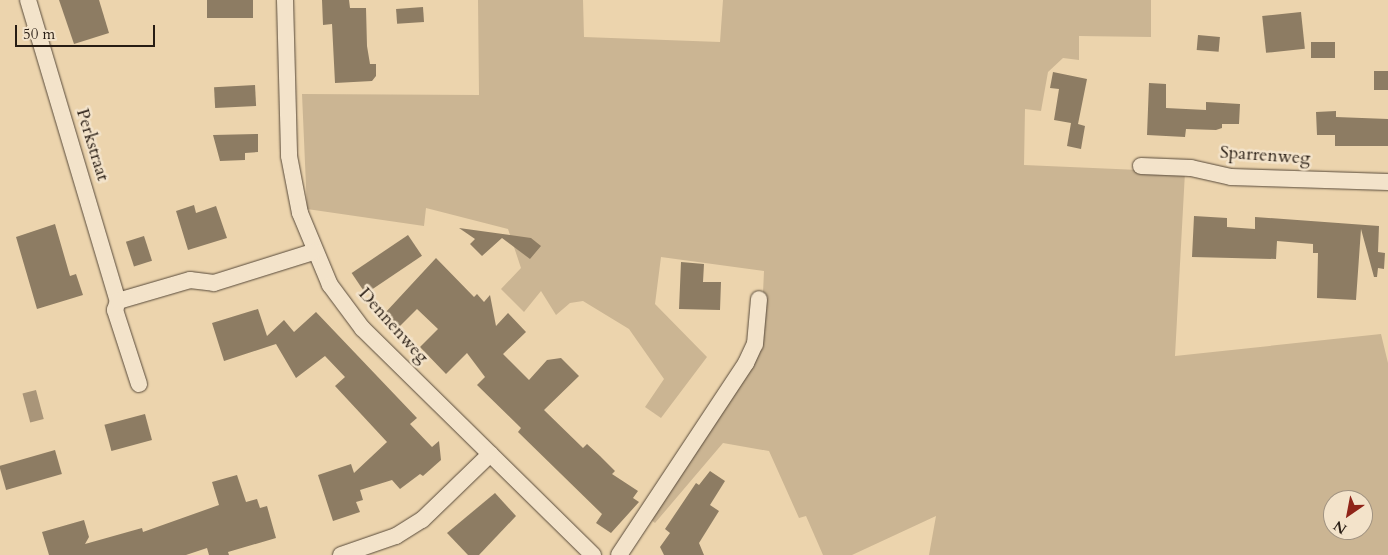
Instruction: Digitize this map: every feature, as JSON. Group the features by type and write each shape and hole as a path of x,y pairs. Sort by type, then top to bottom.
{"street":[{"name":"Perkstraat","path":"28,0 118,301 114,310 139,384"},
{"name":"Dennenweg","path":"285,0 289,156 300,213 314,252 330,284 362,328 593,555"},
{"name":"Sparrenweg","path":"1141,166 1191,168 1232,178 1388,182"},
{"path":"118,301 190,280 214,283 314,252"},
{"path":"619,555 746,363 755,344 759,299"},
{"path":"340,555 396,536 422,520 490,454"}],"shaded area":[{"path":"478,0 583,0 584,37 720,42 723,0 1151,0 1151,37 1079,36 1079,60 1063,58 1048,72 1041,111 1025,109 1024,165 1185,172 1175,356 1381,334 1388,363 1388,555 929,555 936,516 852,555 823,555 806,516 799,518 769,451 723,443 655,523 648,517 747,365 762,314 764,271 661,257 655,304 707,357 661,418 645,407 664,379 629,329 583,301 570,303 556,315 541,291 524,312 501,289 521,268 508,229 426,208 424,226 307,209 302,94 479,95"},
{"path":"36,390 44,419 30,423 22,394"}],"building":[{"path":"59,0 99,0 109,33 74,44"},
{"path":"207,0 253,0 253,18 207,18"},
{"path":"322,0 349,0 350,8 366,8 367,46 370,64 376,64 376,76 372,81 335,83 332,24 323,25"},
{"path":"423,7 424,22 397,24 396,9"},
{"path":"1301,12 1305,49 1266,53 1262,16"},
{"path":"1198,35 1220,37 1219,52 1197,50"},
{"path":"1311,42 1335,42 1335,58 1311,58"},
{"path":"1374,71 1388,71 1388,90 1374,90"},
{"path":"1053,72 1087,79 1078,124 1085,126 1081,149 1067,146 1071,123 1054,120 1059,89 1050,88"},
{"path":"1149,83 1166,84 1166,108 1206,110 1206,102 1240,104 1239,124 1222,124 1222,128 1216,130 1186,129 1185,137 1147,135"},
{"path":"255,85 256,106 215,108 214,87"},
{"path":"1336,111 1336,117 1388,119 1388,146 1335,146 1335,135 1317,135 1316,112"},
{"path":"258,134 258,152 245,153 245,160 220,161 213,135"},
{"path":"194,205 196,213 216,206 227,238 188,250 176,211"},
{"path":"1194,216 1227,218 1227,227 1255,229 1255,217 1379,226 1378,252 1385,253 1384,269 1378,268 1377,277 1374,277 1361,229 1356,300 1317,298 1318,253 1313,253 1313,244 1277,241 1276,259 1192,257"},
{"path":"55,224 70,276 76,274 83,295 37,309 16,237"},
{"path":"459,228 531,238 541,246 530,259 502,238 482,256 470,244 475,239"},
{"path":"408,235 422,256 366,294 352,273"},
{"path":"144,236 152,261 134,267 126,242"},
{"path":"436,258 474,297 477,294 484,302 490,295 496,326 508,313 526,332 503,354 529,380 547,360 561,358 579,376 544,410 583,448 587,444 600,456 615,471 612,474 638,491 633,498 639,502 611,533 596,523 602,514 518,432 521,428 477,385 485,377 467,353 446,374 420,347 438,329 417,309 399,327 385,313"},
{"path":"681,262 704,264 703,282 721,282 720,310 679,309"},
{"path":"258,309 267,336 284,320 294,332 316,312 417,418 410,424 432,447 439,441 441,460 423,476 420,474 400,489 392,480 360,490 363,500 356,502 360,512 333,521 318,475 351,464 354,473 387,442 335,386 345,377 325,356 296,378 276,344 224,361 212,323"},
{"path":"145,414 152,440 111,451 104,425"},
{"path":"55,450 62,474 6,490 0,466"},
{"path":"710,471 725,481 710,505 719,511 699,543 704,555 664,555 660,547 670,533 665,529 696,483 699,485"},
{"path":"237,475 246,502 257,499 260,508 267,506 276,538 228,552 229,555 209,555 207,548 186,555 49,555 42,532 84,520 89,537 85,544 142,528 143,532 219,505 212,482"},
{"path":"495,493 516,516 479,555 468,555 447,533"}]}
